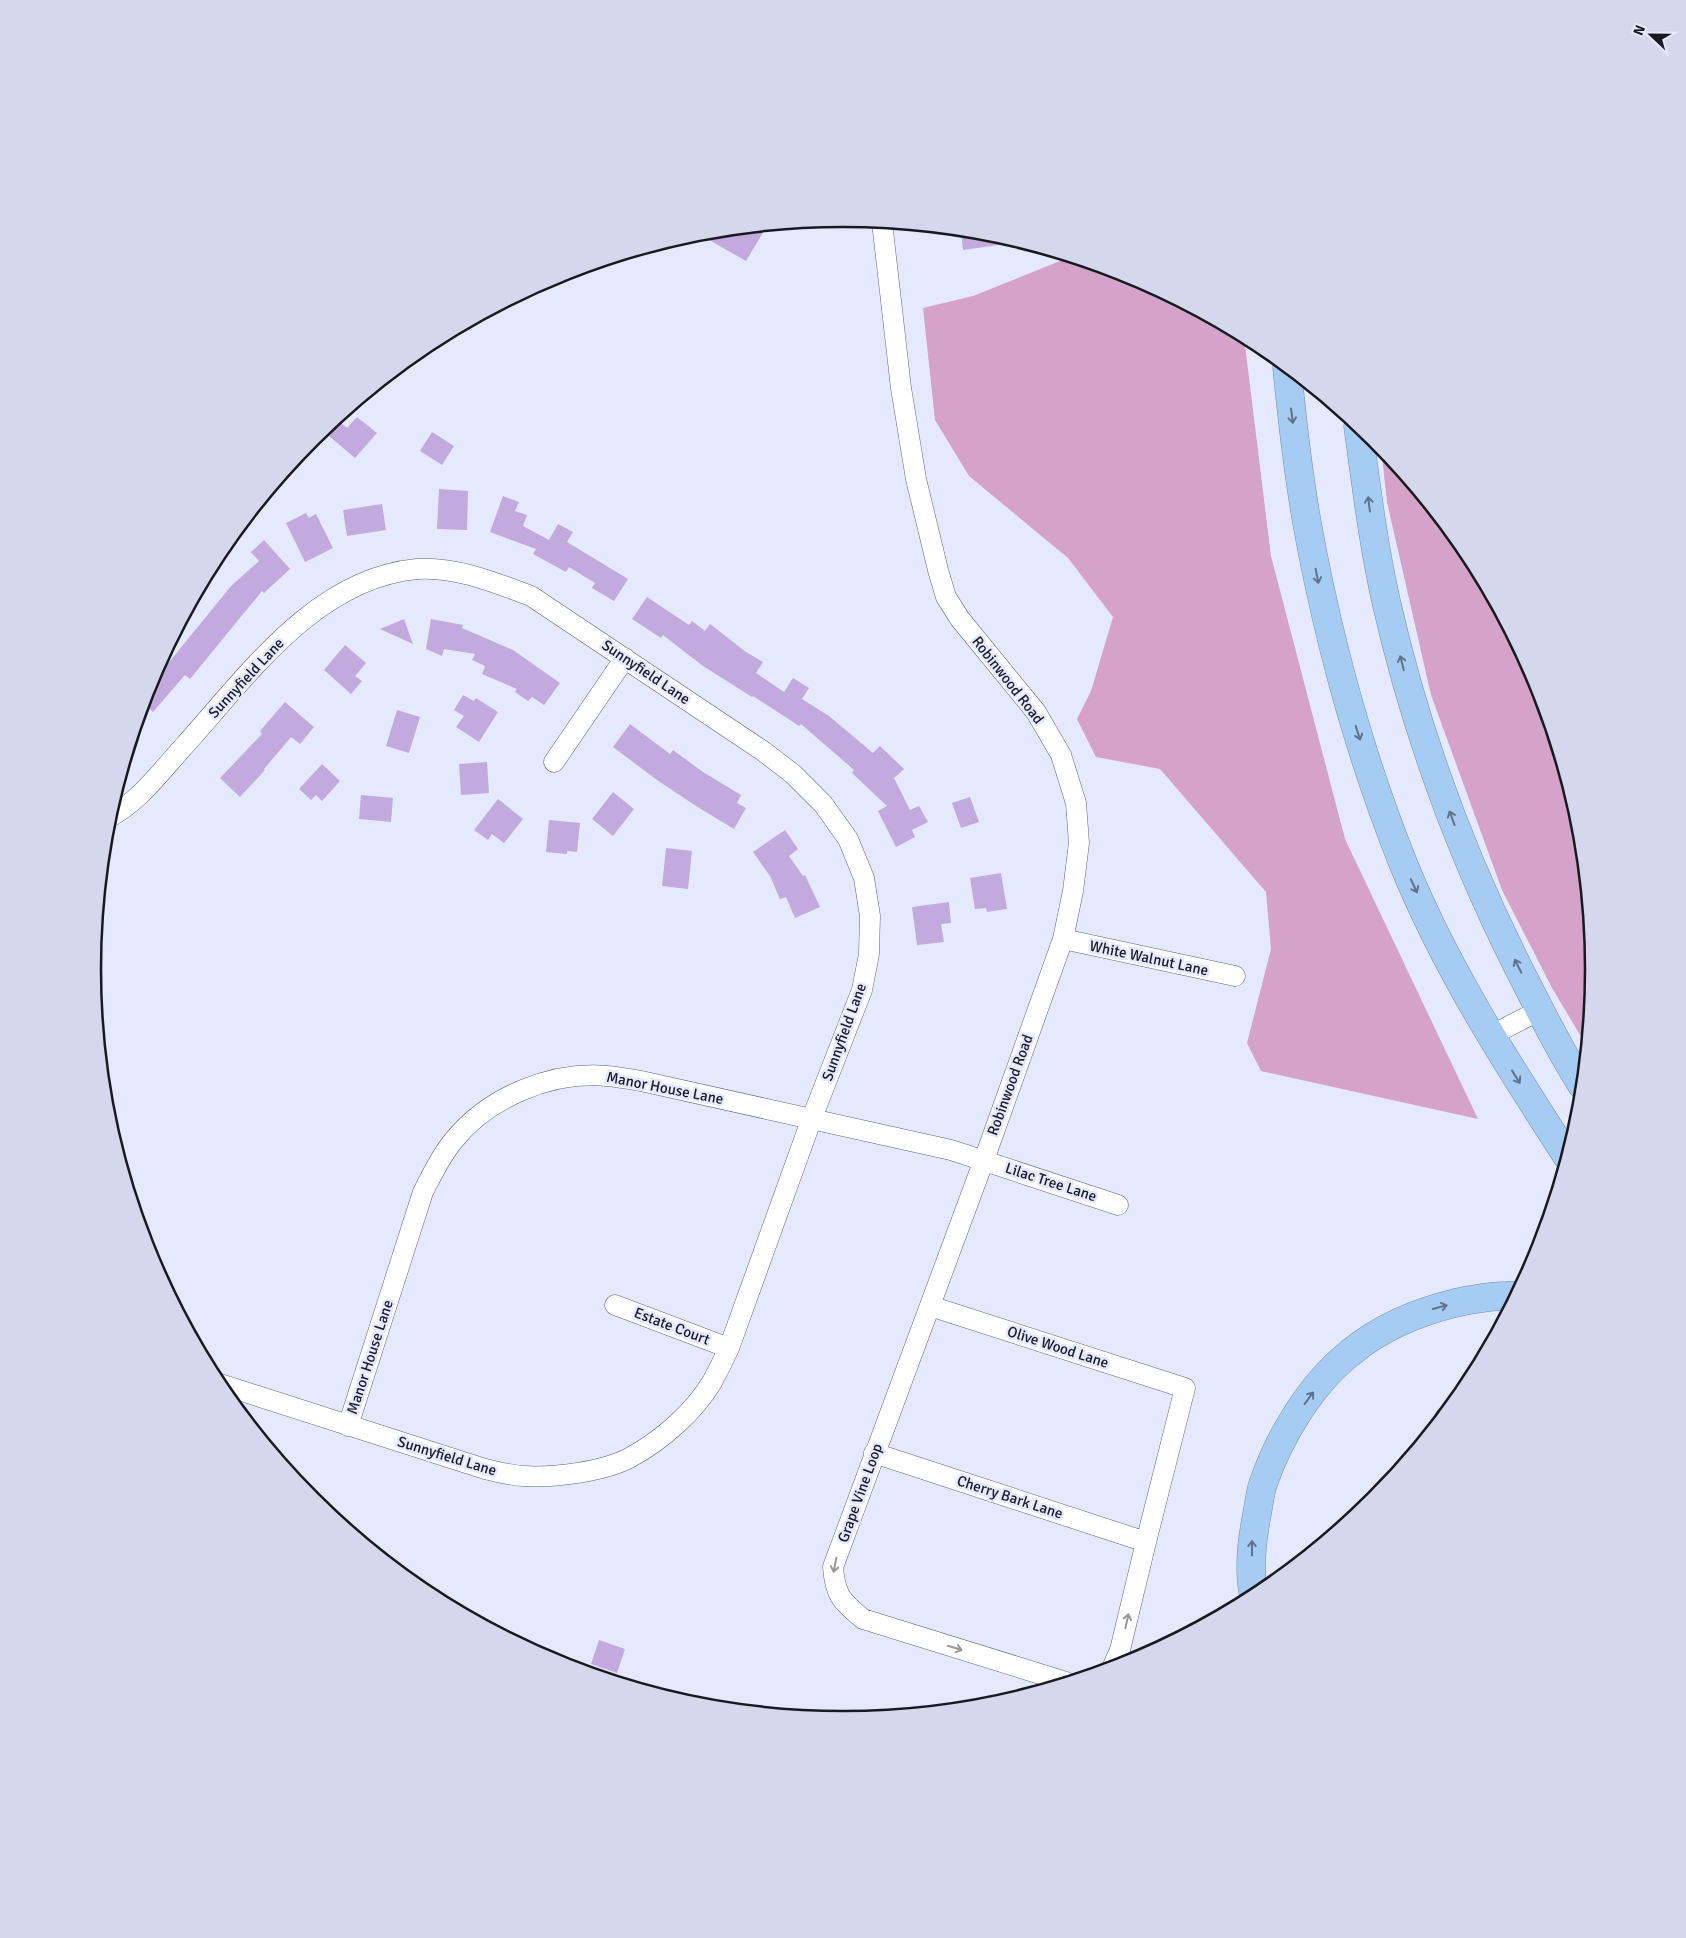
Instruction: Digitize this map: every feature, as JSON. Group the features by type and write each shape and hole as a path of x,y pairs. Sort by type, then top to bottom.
{"highway":[{"path":"1288,376 1307,522 1324,610 1346,696 1373,783 1404,864 1441,944 1490,1036 1562,1148"},
{"path":"1360,438 1370,517 1386,600 1406,681 1425,743 1462,846 1492,916 1540,1010 1576,1075"},
{"path":"1252,1588 1252,1538 1262,1485 1278,1448 1299,1412 1320,1384 1349,1353 1378,1333 1404,1320 1434,1308 1473,1299 1508,1296"}],"street":[{"name":"Robinwood Road","path":"883,229 901,388 916,479 946,597 972,634 1036,712 1061,755 1076,803 1079,843 1073,891 1062,939 984,1160"},
{"name":"Sunnyfield Lane","path":"119,809 144,790 293,627 329,600 376,578 418,569 455,572 493,582 531,596 763,751 793,774 823,804 848,839 864,878 870,916 869,954 862,990 812,1118 729,1348 712,1382 691,1410 665,1434 630,1458 595,1470 560,1476 522,1476 485,1470 231,1388"},
{"path":"554,762 625,658"},
{"name":"White Walnut Lane","path":"1062,939 1236,976"},
{"path":"1490,1036 1540,1010"},
{"name":"Manor House Lane","path":"348,1426 423,1192 437,1165 454,1140 475,1119 504,1098 538,1085 573,1077 606,1076 641,1081 912,1140 984,1160"},
{"name":"Lilac Tree Lane","path":"984,1160 1118,1205"},
{"name":"Grape Vine Loop","path":"984,1160 833,1567 834,1585 844,1604 863,1619 1056,1679"},
{"name":"Estate Court","path":"615,1305 729,1348"},
{"name":"Olive Wood Lane","path":"930,1306 1186,1388 1146,1542"},
{"name":"Cherry Bark Lane","path":"874,1453 1146,1542"},
{"path":"1116,1658 1146,1542"}],"shaded area":[{"path":"1061,261 1127,284 1171,304 1245,346 1271,556 1345,839 1478,1119 1261,1071 1247,1043 1271,949 1266,892 1160,769 1096,757 1077,719 1091,691 1113,617 1068,558 969,476 935,420 923,308 973,296"},
{"path":"1383,461 1401,480 1431,517 1460,557 1485,598 1508,641 1528,685 1545,731 1559,777 1570,824 1578,872 1583,920 1585,969 1581,1037 1552,988 1502,890 1431,695 1387,502"}],"building":[{"path":"763,232 746,261 709,240"},
{"path":"962,238 1000,245 963,250"},
{"path":"357,417 377,433 355,458 329,436 341,423 347,428"},
{"path":"432,432 454,446 442,465 420,451"},
{"path":"439,489 468,491 467,530 437,529"},
{"path":"503,496 519,502 515,511 527,515 523,526 549,540 558,524 573,532 567,542 628,579 614,601 592,588 595,583 569,567 566,572 533,554 536,549 490,532"},
{"path":"382,504 386,530 347,536 343,510"},
{"path":"306,513 309,518 316,514 333,548 305,562 286,523"},
{"path":"264,540 290,569 264,593 262,591 190,679 185,675 153,712 149,709 168,664 231,586 259,561 251,552"},
{"path":"647,597 689,625 692,621 705,631 710,624 746,652 763,662 756,673 784,692 793,678 809,688 802,699 829,716 873,753 880,746 904,769 894,778 910,810 919,806 928,822 912,830 915,837 896,847 878,811 887,806 852,773 854,770 801,724 799,726 752,697 703,666 663,635 661,638 632,619"},
{"path":"404,619 413,644 380,629"},
{"path":"431,619 463,625 462,628 513,650 560,683 544,705 532,697 528,701 515,692 517,689 482,674 485,666 472,660 475,654 444,649 442,656 426,649"},
{"path":"345,645 366,663 355,676 362,681 351,694 324,670"},
{"path":"463,695 474,701 476,698 498,712 479,742 456,727 464,716 454,710"},
{"path":"285,702 314,727 300,744 291,737 265,770 240,797 220,778 262,734 260,731"},
{"path":"397,710 420,717 409,753 386,746"},
{"path":"630,724 670,754 673,750 703,772 741,795 737,803 746,808 734,829 657,780 613,747"},
{"path":"487,762 489,793 461,795 459,764"},
{"path":"322,764 340,781 322,801 316,795 311,800 299,789"},
{"path":"613,792 634,809 613,836 592,819"},
{"path":"361,795 393,798 391,822 359,819"},
{"path":"970,797 979,822 961,828 952,803"},
{"path":"498,799 523,819 504,843 492,834 488,840 474,830"},
{"path":"549,820 580,823 577,852 567,851 567,854 546,852"},
{"path":"785,830 798,849 789,856 803,876 805,875 820,907 795,918 786,897 780,899 770,876 753,852"},
{"path":"666,848 692,851 688,889 662,886"},
{"path":"1001,873 1007,909 987,912 986,908 975,909 970,878"},
{"path":"949,902 951,923 941,924 944,942 917,945 912,907"},
{"path":"599,1640 625,1649 617,1673 591,1664"}]}
